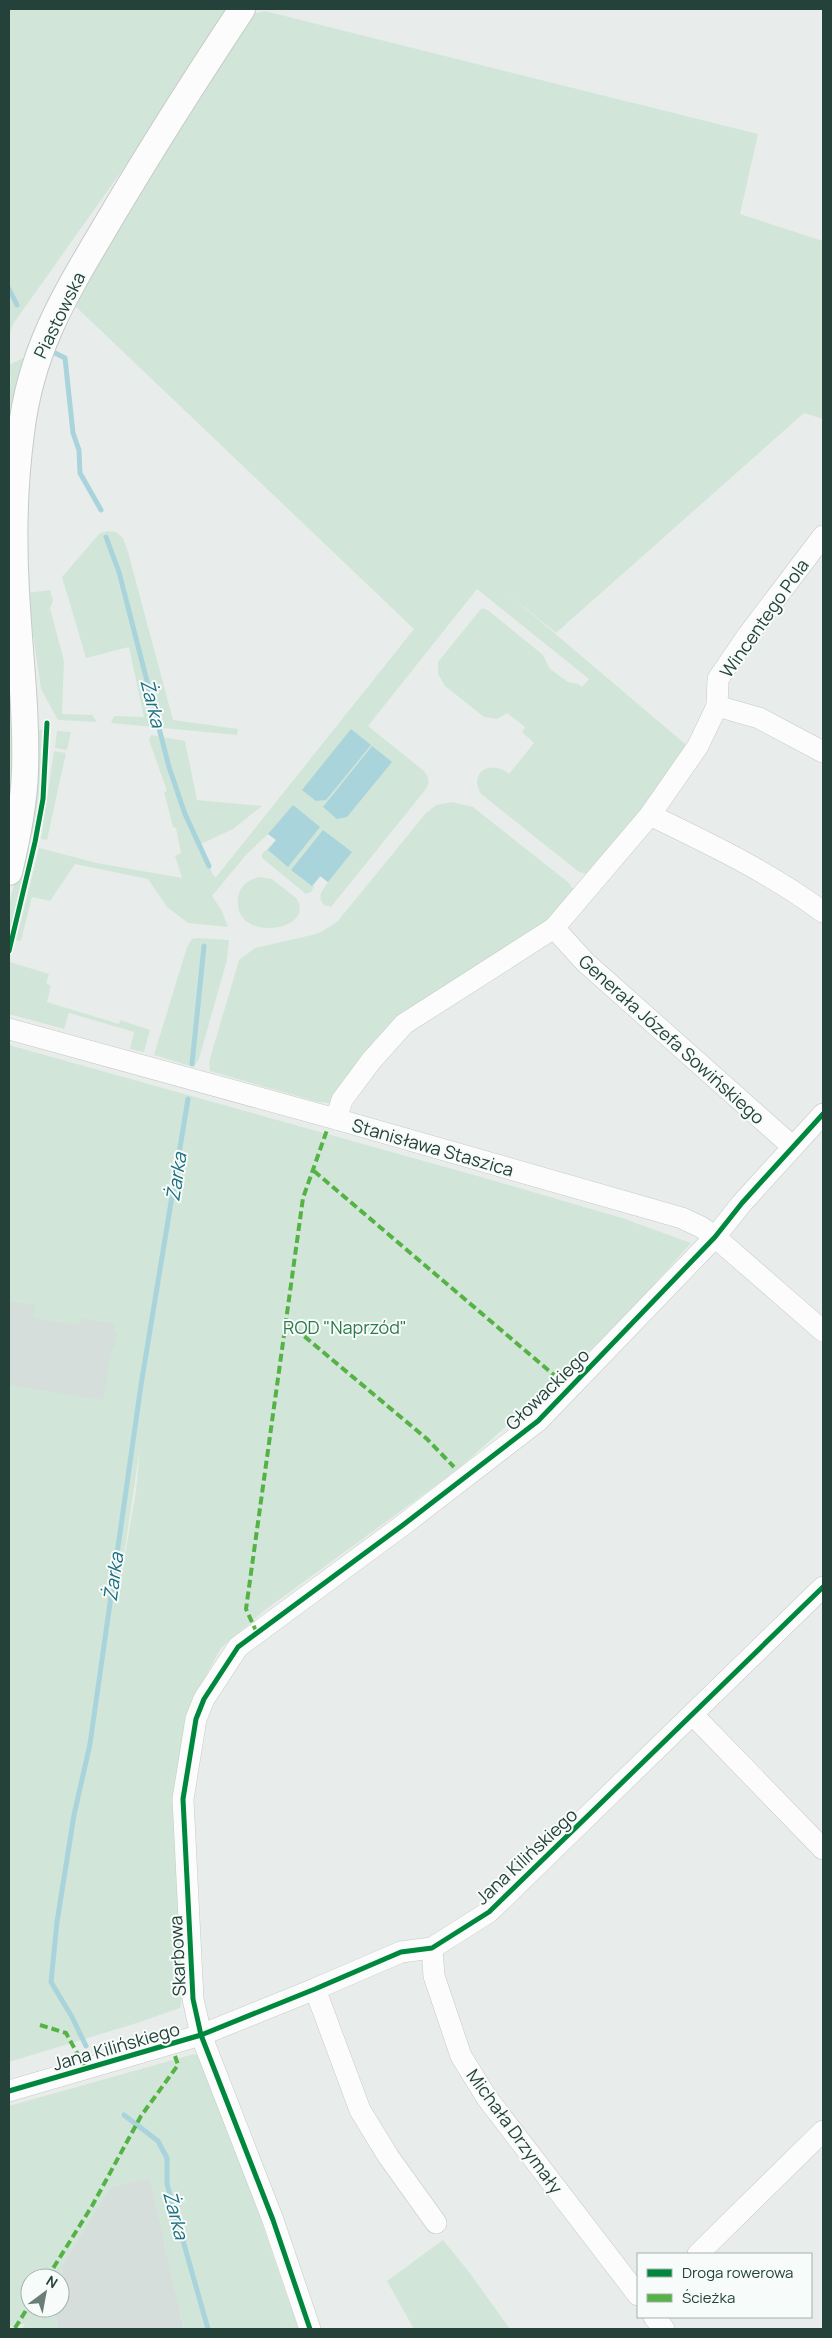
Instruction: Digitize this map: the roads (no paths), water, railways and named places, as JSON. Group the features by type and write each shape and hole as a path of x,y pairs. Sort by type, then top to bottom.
{"street":[{"name":"Piastowska","path":"9,872 18,838 25,772 25,723 16,590 15,535 20,435 30,381 39,352 52,321 74,281 158,140 242,9"},
{"name":"Wincentego Pola","path":"717,706 718,679 823,536"},
{"path":"336,1119 342,1100 371,1061 404,1024 554,928 650,815 698,746 717,706 759,718 823,752"},
{"path":"650,815 736,857 789,887 823,912"},
{"name":"Generała Józefa Sowińskiego","path":"554,928 585,962 792,1147"},
{"name":"Stanisława Staszica","path":"9,1028 682,1218 701,1227 715,1237 823,1331"},
{"name":"Głowackiego","path":"249,1639 403,1525 538,1421 715,1237 742,1203 823,1114"},
{"name":"Jana Kilińskiego","path":"9,2091 201,2035 400,1952 432,1948 489,1912 823,1587"},
{"name":"Skarbowa","path":"249,1639 238,1647 204,1699 196,1719 183,1799 193,1999 201,2035 273,2220 310,2329"},
{"path":"693,1715 823,1849"},
{"name":"Michała Drzymały","path":"432,1948 434,1976 461,2056 487,2098 637,2294"},
{"path":"315,1989 360,2110 388,2156 436,2223"},
{"path":"699,2253 823,2131"},
{"path":"655,2318 664,2329"}],"water":[{"path":"351,729 371,745 326,800 316,801 302,790"},
{"path":"372,746 392,762 347,817 337,819 323,807"},
{"path":"293,805 320,827 288,867 268,850 276,840 268,834"},
{"path":"323,830 352,852 328,882 320,876 312,886 291,870"}],"waterway":[{"name":"Żarka","path":"9,289 17,305"},
{"name":"Żarka","path":"53,352 65,358 73,433 79,450 80,473 101,510"},
{"name":"Żarka","path":"106,537 119,572 169,767 185,814 209,866"},
{"name":"Żarka","path":"192,1064 204,946"},
{"name":"Żarka","path":"86,2046 72,2017 51,1982 57,1922 74,1815 90,1744 141,1385 188,1099"},
{"name":"Żarka","path":"124,2115 158,2141 167,2158 167,2184 208,2329"}],"park label":[{"name":"ROD \"Naprzód\"","path":"345,1327"}]}
